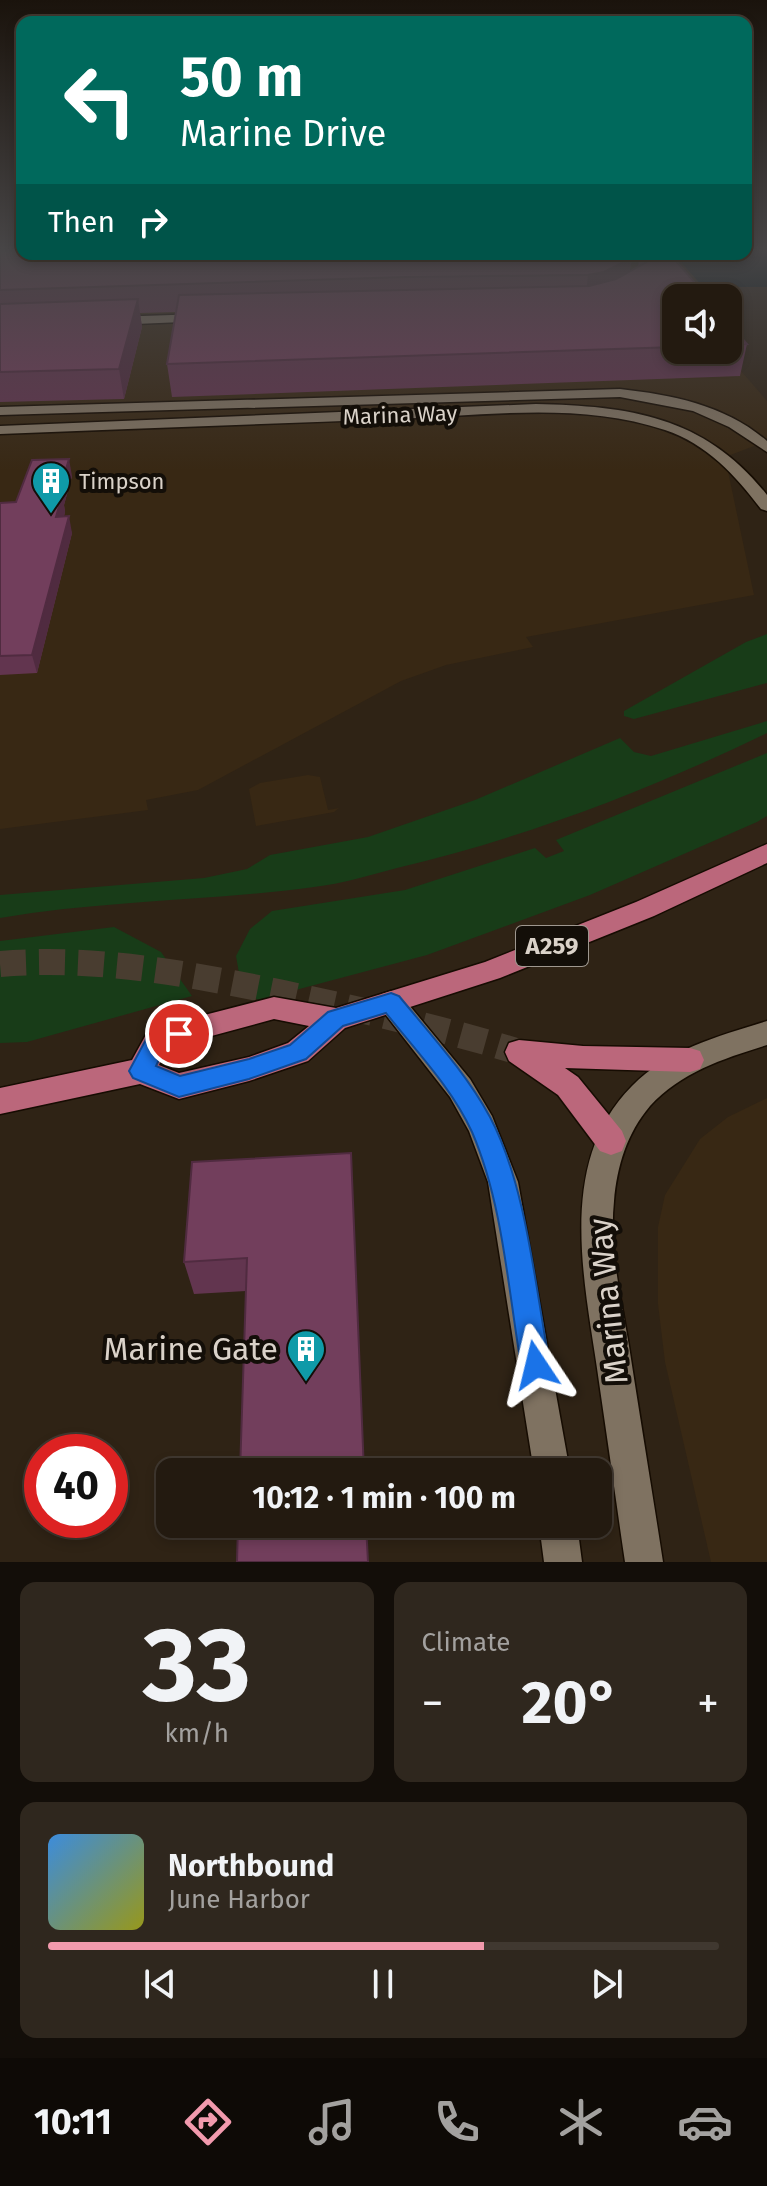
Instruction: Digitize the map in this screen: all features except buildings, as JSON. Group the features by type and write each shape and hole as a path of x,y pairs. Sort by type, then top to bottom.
{"main road":[{"name":"A259","path":"336,1019 274,1008 158,1039 141,1071 179,1086 249,1069 298,1052 336,1019 491,971 645,909 767,853"},
{"path":"611,1141 568,1086 519,1052 583,1058 690,1060"},
{"path":"0,1101 141,1071"}],"street":[{"name":"Marina Way","path":"0,411 620,393 669,399 701,407 739,426 767,448"},
{"name":"Marina Way","path":"0,430 499,412 595,412 657,423 701,440 734,464 767,506"},
{"path":"391,1002 460,1088 482,1126 503,1182 550,1458"},
{"name":"Marina Way","path":"644,1562 596,1232 601,1171 611,1141 642,1093 690,1060 767,1033"},
{"path":"560,1538 563,1562"}],"shaded area":[{"path":"0,324 662,324 662,364 735,364 767,401 767,441 725,457 754,595 526,637 533,647 446,665 401,681 198,790 146,800 148,810 0,829"},
{"path":"308,775 320,777 328,810 339,808 334,812 256,826 249,789 260,783"},
{"path":"767,1098 767,1562 711,1562 665,1362 658,1304 658,1227 665,1195 700,1139 728,1117"}],"green space":[{"path":"767,634 767,683 634,719 624,716 624,711 746,642"},
{"path":"767,721 767,733 678,774 586,811 445,856 356,879 275,892 78,908 0,918 0,895 204,878 247,869 270,855 368,837 475,800 620,738 634,752 651,756"},
{"path":"767,753 767,816 757,822 590,895 427,955 258,1000 242,990 236,956 250,929 272,911 405,890 535,848 546,858 564,851 556,840"},
{"path":"114,927 161,952 192,996 27,1042 0,1043 0,941"}],"tunnel":[{"path":"0,964 72,962 178,973 372,1013 519,1052"}],"place":[{"name":"Timpson","path":"51,515"},
{"name":"Marine Gate","path":"306,1383"}],"route":[{"path":"179,1034 158,1039 141,1071 179,1086 249,1069 298,1052 336,1019 391,1002 460,1088 482,1126 503,1182 536,1365"}]}
